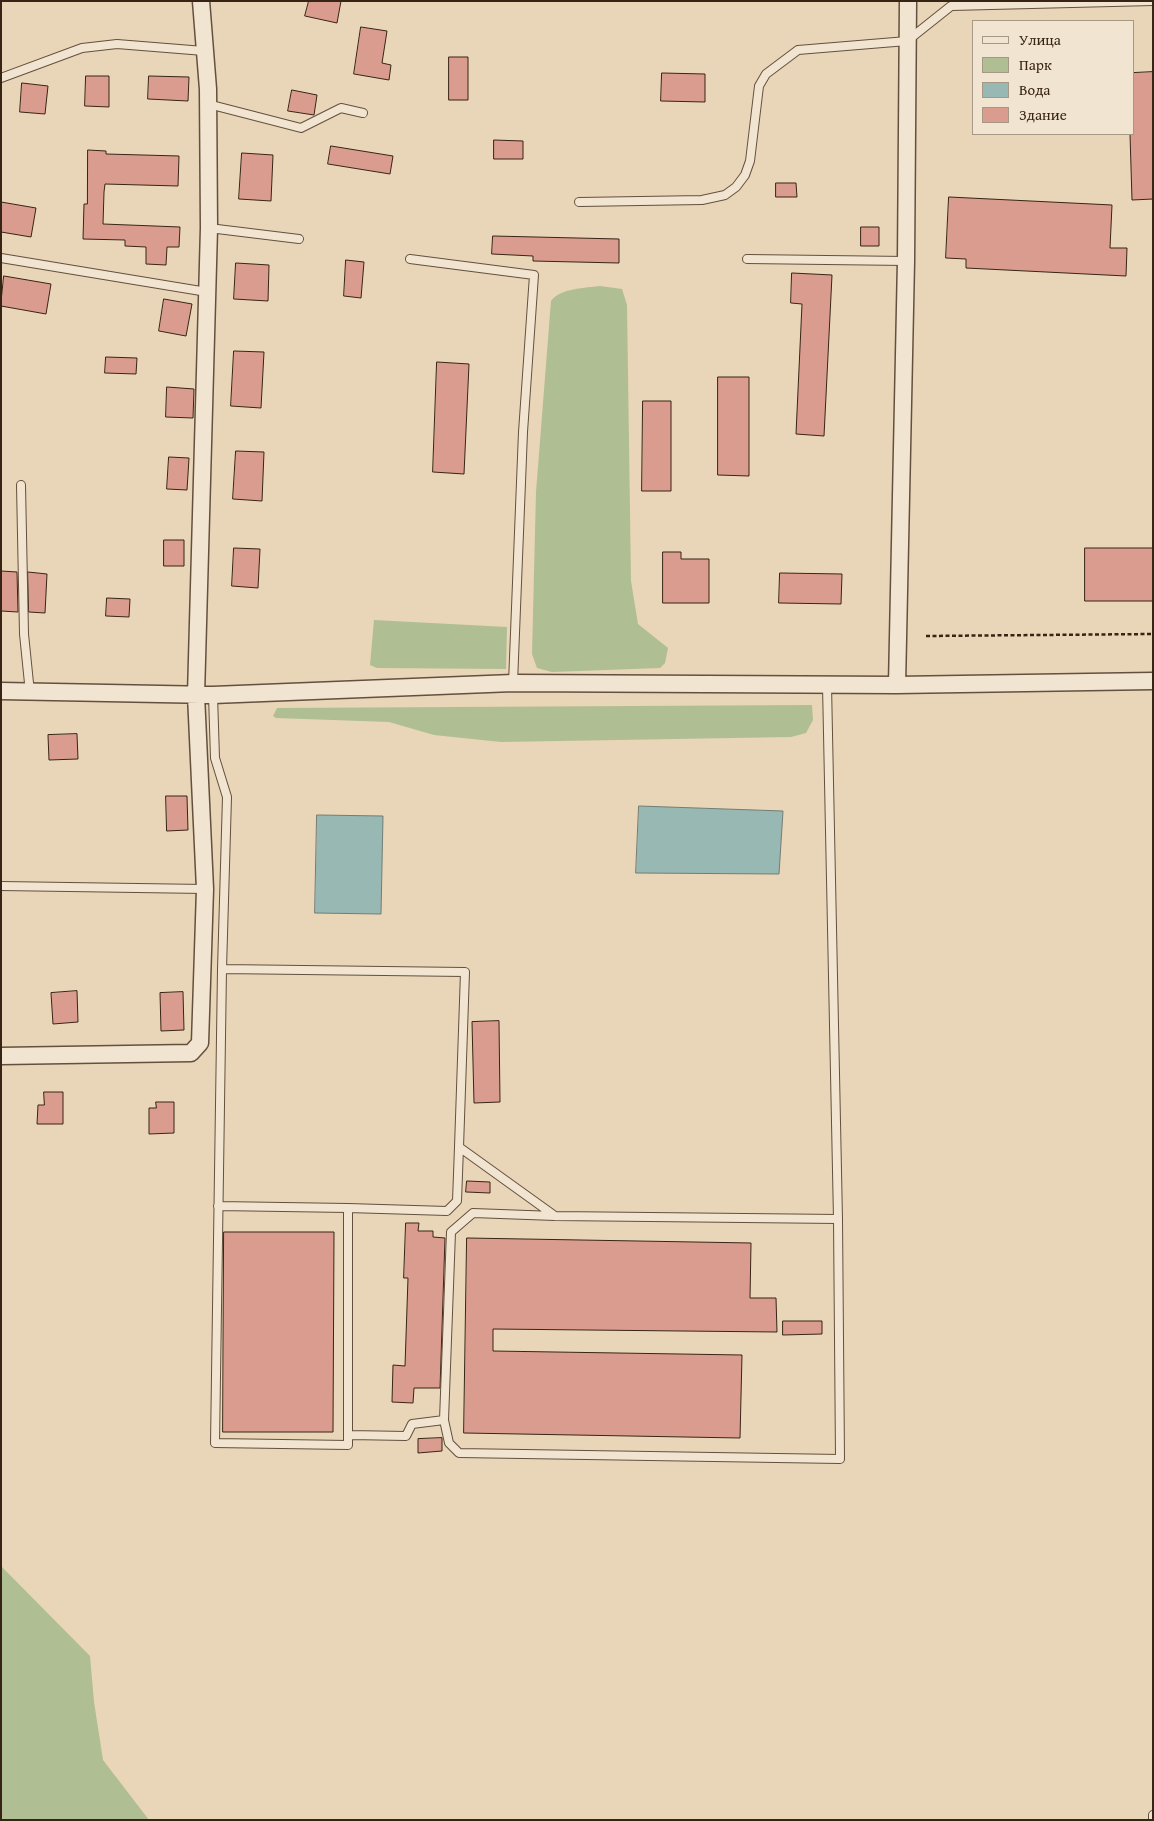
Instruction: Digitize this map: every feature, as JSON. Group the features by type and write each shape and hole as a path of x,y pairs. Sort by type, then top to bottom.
{"street":[{"path":"1,1056 191,1053 200,1043 204,889 196,695 209,228 208,104 201,1"},
{"path":"897,685 906,261 908,1"},
{"path":"1,691 213,695 514,683 897,685 1153,681"}],"lane":[{"path":"579,202 702,200 725,195 736,187 745,175 750,161 758,86 766,74 798,50 907,41 951,6 1153,2"},
{"path":"1,78 82,48 117,44 204,51"},
{"path":"208,104 301,128 341,108 363,113"},
{"path":"209,228 299,239"},
{"path":"1,258 207,292"},
{"path":"410,259 534,275 523,432 514,683"},
{"path":"747,259 906,261"},
{"path":"22,485 24,634 30,693"},
{"path":"827,685 838,1219 840,1459 458,1453 449,1443 444,1420 451,1232 473,1213 555,1216 838,1219"},
{"path":"213,695 215,758 227,797 222,969 215,1443 348,1445 350,1435 348,1208"},
{"path":"1,886 204,889"},
{"path":"218,1206 447,1211 457,1201 465,972 222,969"},
{"path":"460,1147 555,1216"},
{"path":"350,1435 406,1436 412,1424 444,1420"},
{"path":"1153,1815 1153,1820"}],"path":[{"path":"926,636 1153,634"}],"green space":[{"path":"600,286 622,289 627,305 631,581 638,624 668,648 665,663 660,668 552,672 537,668 532,654 536,492 551,301 560,293"},
{"path":"374,620 507,627 506,669 377,668 370,665"},
{"path":"812,705 813,720 806,733 791,737 501,742 434,735 389,722 276,718 273,716 277,708"},
{"path":"1,1566 90,1656 94,1702 103,1760 149,1820 1,1820"}],"water":[{"path":"639,806 783,811 779,874 636,873"},
{"path":"317,815 383,816 381,914 315,913"}],"building":[{"path":"309,1 341,1 337,23 305,16"},
{"path":"361,27 387,31 382,63 391,65 389,80 354,74"},
{"path":"449,57 468,57 468,100 449,100"},
{"path":"1153,72 1153,199 1132,200 1130,135 1134,135 1134,73"},
{"path":"662,73 705,74 705,102 661,101"},
{"path":"86,76 109,76 109,107 85,106"},
{"path":"149,76 189,77 188,101 148,99"},
{"path":"22,83 48,86 45,114 20,112"},
{"path":"292,90 317,95 314,115 288,111"},
{"path":"494,140 523,141 523,159 494,159"},
{"path":"331,146 393,156 390,174 328,164"},
{"path":"88,150 106,151 106,154 179,156 178,186 105,184 104,192 103,224 180,227 179,247 167,247 166,265 146,264 146,247 125,246 125,240 83,239 84,204 87,204"},
{"path":"242,153 273,155 271,201 239,199"},
{"path":"776,183 796,183 797,197 776,197"},
{"path":"949,197 1112,205 1110,248 1127,248 1126,276 966,268 966,259 946,258"},
{"path":"1,202 36,208 31,237 1,232"},
{"path":"861,227 879,227 879,246 861,246"},
{"path":"493,236 619,239 619,263 533,261 533,256 492,254"},
{"path":"346,260 364,262 361,298 344,296"},
{"path":"236,263 269,265 268,301 234,299"},
{"path":"792,273 832,275 824,436 796,434 802,304 791,303"},
{"path":"4,276 51,284 46,314 1,306"},
{"path":"164,299 192,304 186,336 159,331"},
{"path":"234,351 264,352 261,408 231,406"},
{"path":"106,357 137,358 136,374 105,373"},
{"path":"437,362 469,364 464,474 433,472"},
{"path":"718,377 749,377 749,476 718,475"},
{"path":"167,387 194,389 193,418 166,417"},
{"path":"643,401 671,401 671,491 642,491"},
{"path":"236,451 264,452 262,501 233,499"},
{"path":"169,457 189,458 187,490 167,489"},
{"path":"164,540 184,540 184,566 164,566"},
{"path":"234,548 260,549 258,588 232,586"},
{"path":"1085,548 1153,548 1153,601 1085,601"},
{"path":"663,552 681,552 681,559 709,559 709,603 663,603"},
{"path":"1,571 17,572 18,612 1,611"},
{"path":"28,572 47,574 45,613 29,612"},
{"path":"780,573 842,574 841,604 779,603"},
{"path":"107,598 130,599 129,617 106,616"},
{"path":"77,734 78,759 49,760 48,735"},
{"path":"166,796 187,796 188,830 167,831"},
{"path":"77,991 78,1022 53,1024 51,993"},
{"path":"183,992 184,1030 161,1031 160,993"},
{"path":"499,1021 500,1102 474,1103 472,1022"},
{"path":"44,1092 63,1092 63,1124 37,1124 38,1105 44,1105"},
{"path":"156,1102 174,1102 174,1133 149,1134 149,1108 156,1108"},
{"path":"467,1181 490,1182 490,1193 466,1192"},
{"path":"406,1223 419,1223 418,1231 433,1231 433,1237 445,1238 440,1388 414,1388 413,1403 392,1402 393,1365 405,1366 408,1278 404,1278"},
{"path":"224,1232 334,1232 333,1432 223,1432"},
{"path":"467,1238 751,1243 750,1298 776,1298 777,1332 493,1329 493,1351 742,1355 740,1438 464,1433"},
{"path":"783,1321 822,1321 822,1334 783,1335"},
{"path":"442,1438 442,1451 418,1453 418,1439"}]}
